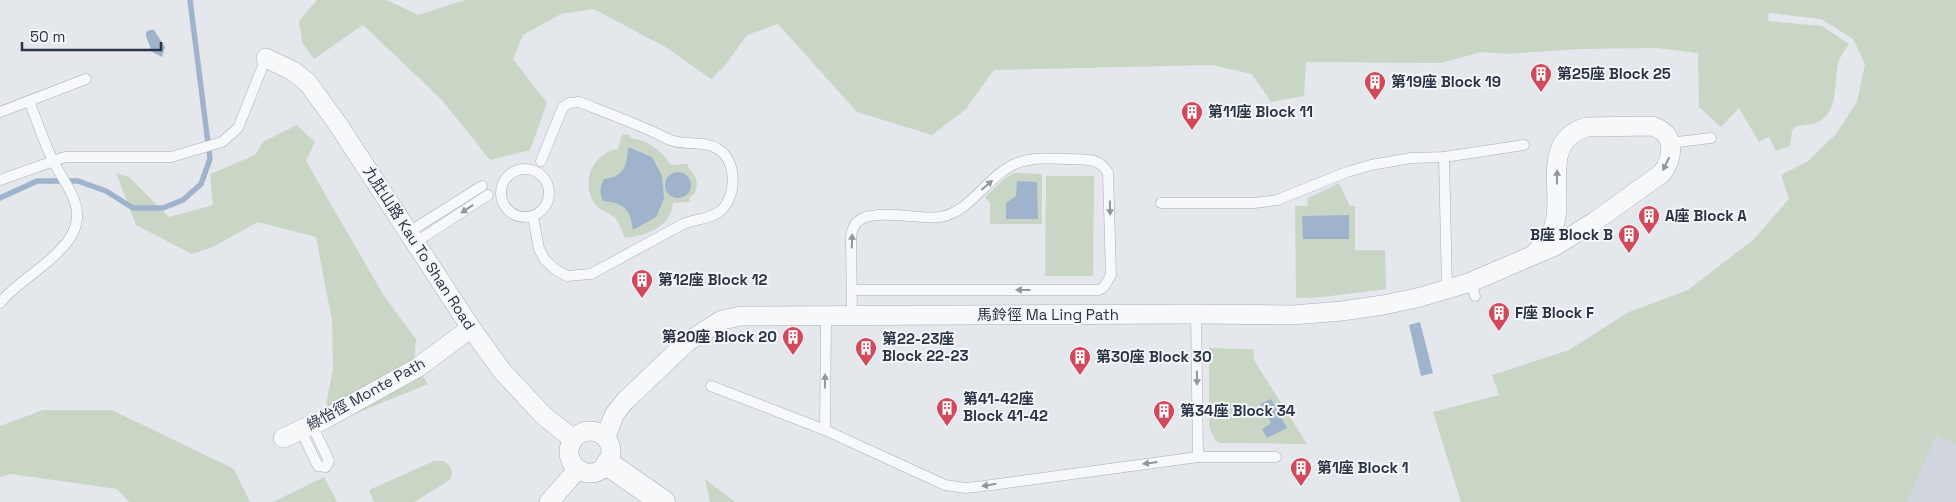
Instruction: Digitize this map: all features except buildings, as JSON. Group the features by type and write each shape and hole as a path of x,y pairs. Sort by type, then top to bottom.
{"street":[{"name":"九肚山路 Kau To Shan Road","path":"266,58 293,70 308,83 413,237 471,328 502,371 522,395 544,416 574,439"},
{"name":"馬鈴徑 Ma Ling Path","path":"606,437 614,415 625,401 687,342 722,320 741,316 1293,315 1342,311 1409,300 1447,288 1473,289 1534,254 1569,238 1640,196 1668,164 1671,154 1670,143 1662,129 1652,126 1587,127 1577,130 1566,139 1558,150 1556,213 1553,229 1534,254"},
{"path":"1556,213 1575,222 1594,222"},
{"name":"綠怡徑 Monte Path","path":"283,438 307,428 417,368 471,328"},
{"path":"585,431 600,432 606,437 612,450 608,464 604,469 591,473 578,469 573,464 569,451 574,439 585,431"},
{"path":"608,464 663,502"},
{"path":"549,502 578,469"}],"lane":[{"path":"0,180 53,160 73,156 162,158 182,155 216,145 228,139 238,128 266,58"},
{"path":"0,112 86,79"},
{"path":"0,303 54,256 71,237 77,221 74,201 53,160 29,100"},
{"path":"533,217 539,249 545,260 556,270 567,276 591,274 683,224 702,220 721,211 728,201 733,178 732,168 728,159 720,149 708,144 684,144 670,140 579,102 569,103 563,107 541,161"},
{"path":"1670,143 1710,138"},
{"path":"1161,203 1276,200 1371,164 1411,158 1444,157 1524,145"},
{"path":"1444,157 1447,288"},
{"path":"852,290 1099,290 1104,287 1110,275 1108,173 1104,166 1093,160 1030,159 1013,165 963,206 943,216 932,218 875,215 863,218 853,227 851,236 852,316"},
{"path":"521,169 538,172 548,185 550,193 545,207 533,217 517,217 505,207 502,200 502,184 506,177 521,169"},
{"path":"413,237 482,186"},
{"path":"413,237 488,196"},
{"path":"1196,314 1198,457"},
{"path":"825,430 826,316"},
{"path":"711,386 825,430 945,485 965,488 1198,457 1276,457"}],"shaded area":[{"path":"1933,421 1956,429 1956,502 1898,502"}],"green space":[{"path":"317,0 387,0 418,15 465,0 1956,0 1956,444 1936,435 1907,502 1461,502 1433,412 1499,395 1492,375 1569,350 1629,312 1688,290 1754,239 1789,199 1781,175 1807,162 1836,134 1857,102 1865,64 1853,39 1821,19 1769,13 1768,21 1822,26 1849,44 1839,62 1834,100 1827,114 1815,123 1796,126 1792,131 1790,146 1776,151 1769,137 1759,142 1739,108 1721,127 1699,107 1698,53 1657,48 1580,49 1507,54 1481,52 1441,63 1306,62 1304,96 1271,102 1252,74 1212,65 994,70 965,110 932,135 857,112 778,24 747,35 726,64 711,79 667,48 594,9 561,14 523,35 513,59 547,103 530,150 490,160 442,100 363,25 314,59 302,42 299,21"},
{"path":"297,125 315,142 306,161 384,296 416,339 414,363 428,384 335,422 326,404 333,370 332,321 316,237 258,222 213,247 192,254 136,225 116,173 129,177 169,217 213,205 210,174 255,155 263,142"},
{"path":"629,134 630,138 654,147 671,165 688,164 688,168 696,179 697,187 689,198 691,202 673,203 668,218 656,229 641,235 625,238 616,219 595,204 588,184 589,176 596,161 602,155 618,149 622,135"},
{"path":"1014,173 1042,174 1042,224 990,224 990,203 985,197 1005,178"},
{"path":"1046,176 1094,176 1093,276 1045,276"},
{"path":"1339,183 1350,206 1355,206 1355,250 1385,250 1386,289 1323,297 1296,298 1295,206 1307,206 1308,198"},
{"path":"1209,348 1253,349 1254,360 1307,444 1220,443 1216,441 1209,427"},
{"path":"43,410 112,410 234,469 250,502 129,502 117,489 11,474 0,477 0,426"},
{"path":"434,461 444,461 450,466 451,478 445,483 414,502 374,502 369,490"},
{"path":"324,477 337,502 273,502"},
{"path":"705,479 735,502 710,502"}],"water":[{"path":"154,30 165,47 162,57 152,52 146,36 146,32"},
{"path":"628,147 652,157 662,176 664,199 656,217 633,230 630,217 625,208 617,203 603,201 601,192 604,179 616,176 623,169 627,160"},
{"path":"678,172 687,176 691,185 687,194 678,198 669,194 665,185 669,176"},
{"path":"1017,181 1037,182 1038,219 1006,219 1006,203 1016,196"},
{"path":"1349,215 1349,239 1303,239 1302,216"},
{"path":"1420,322 1433,373 1421,376 1409,325"},
{"path":"1271,399 1287,428 1267,438 1262,429 1271,423 1260,404"}],"waterway":[{"path":"0,198 37,181 78,181 106,191 133,208 163,208 183,200 201,184 210,159 190,0"}],"place":[{"name":"第25座 Block 25","path":"1541,93"},
{"name":"第19座 Block 19","path":"1375,101"},
{"name":"第11座 Block 11","path":"1192,131"},
{"name":"A座 Block A","path":"1649,235"},
{"name":"B座 Block B","path":"1629,254"},
{"name":"第12座 Block 12","path":"642,299"},
{"name":"F座 Block F","path":"1499,332"},
{"name":"第20座 Block 20","path":"793,356"},
{"name":"第22-23座 Block 22-23","path":"866,367"},
{"name":"第30座 Block 30","path":"1080,376"},
{"name":"第41-42座 Block 41-42","path":"947,427"},
{"name":"第34座 Block 34","path":"1164,430"},
{"name":"第1座 Block 1","path":"1301,487"}]}
